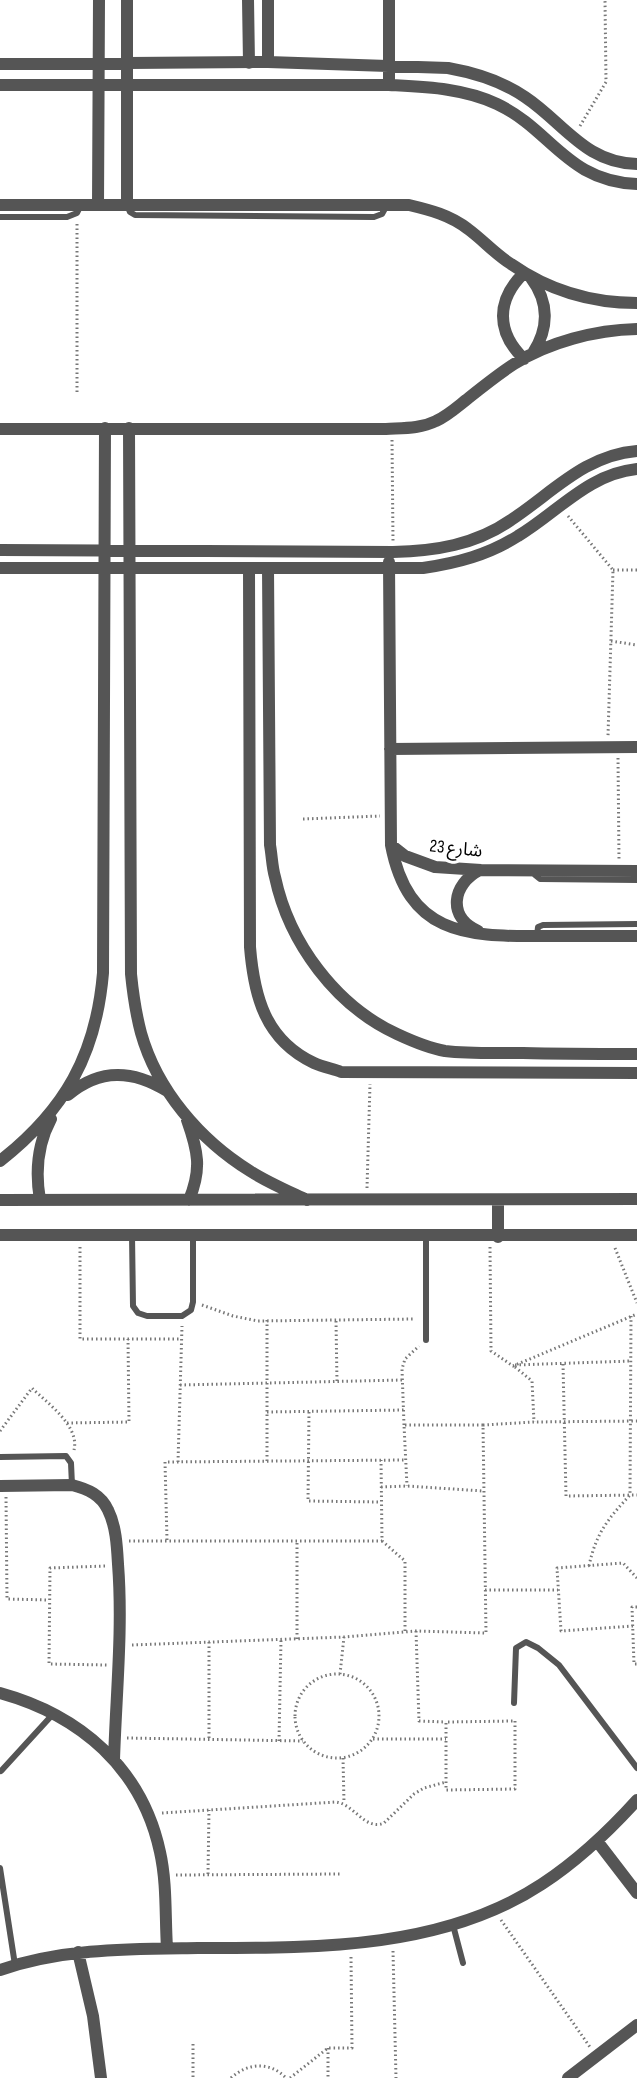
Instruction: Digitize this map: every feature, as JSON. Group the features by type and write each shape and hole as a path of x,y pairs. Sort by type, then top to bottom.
{"street":[{"path":"98,205 99,0"},
{"path":"127,0 127,205"},
{"path":"248,0 249,63"},
{"path":"268,0 268,62"},
{"path":"389,0 389,85"},
{"path":"0,64 268,62 448,68 475,73 501,83 525,96 588,150 607,159 637,164"},
{"path":"0,85 389,85 446,89 473,95 497,104 518,116 580,168 609,180 637,184"},
{"path":"0,205 79,209 98,205 409,205 450,217 497,254 527,274 554,288 606,302 637,303"},
{"path":"527,274 508,292 503,316 508,340 528,357"},
{"path":"527,274 538,288 546,315 542,336 528,357"},
{"path":"0,429 392,429 420,426 435,422 450,414 489,382 528,357 574,338 603,332 637,329"},
{"path":"40,1200 37,1172 40,1144 89,1045 101,1002 103,983 105,428"},
{"path":"129,428 131,974 141,1034 168,1092 205,1137 251,1172 307,1200"},
{"path":"0,550 391,552 444,548 478,538 510,521 584,466 604,457 637,452"},
{"path":"0,568 423,568 474,558 498,548 591,484 609,475 637,469"},
{"path":"391,552 389,568 391,845 395,868 405,890 420,908 439,922 461,932 496,937 637,936"},
{"path":"249,568 250,947 252,974 258,1002 271,1027 290,1048 314,1063 341,1072 637,1073"},
{"path":"268,568 270,845 275,877 282,900 292,924 316,967 359,1011 385,1028 413,1041 442,1050 473,1053 637,1054"},
{"path":"390,749 637,747"},
{"name":"شارع 23","path":"391,845 405,856 435,867 481,870 637,871"},
{"path":"481,870 469,876 460,887 456,901 459,915 468,926 496,937"},
{"path":"619,1054 620,1073"},
{"path":"0,1161 23,1142 61,1101 76,1088 94,1079 113,1075 133,1076 152,1082 168,1092"},
{"path":"186,1115 198,1154 198,1170 189,1200"},
{"path":"0,1200 637,1199"},
{"path":"494,1237 498,1200"},
{"path":"0,1235 494,1237 637,1235"},
{"path":"3,1486 72,1485 93,1492 102,1500 112,1520 118,1566 114,1760"},
{"path":"0,1693 27,1700 55,1713 90,1737 114,1760 130,1781 148,1814 160,1853 167,1948"},
{"path":"0,1970 78,1952 167,1948 271,1948 351,1943 393,1938 453,1925 493,1910 540,1885 597,1841 637,1800"},
{"path":"597,1841 637,1893"},
{"path":"78,1952 93,2016 101,2078"},
{"path":"568,2078 582,2074 596,2056 637,2025"}],"lane":[{"path":"0,218 67,217 79,209"},
{"path":"534,870 536,877 542,880 637,880"},
{"path":"537,936 538,927 543,925 637,924"},
{"path":"132,1235 132,1302 135,1310 142,1315 182,1316 192,1310 193,1236"},
{"path":"426,1236 426,1340"},
{"path":"0,1457 63,1456 69,1458 72,1485"},
{"path":"514,1704 516,1648 526,1642 538,1648 559,1665 637,1768"},
{"path":"1,1771 55,1713"},
{"path":"0,1868 15,1965"},
{"path":"453,1925 463,1963"}],"path":[{"path":"572,138 606,82 605,0"},
{"path":"77,395 79,209"},
{"path":"391,552 392,429"},
{"path":"560,506 613,570 611,641 613,747 619,870"},
{"path":"613,570 637,570"},
{"path":"611,641 637,645"},
{"path":"303,819 390,816"},
{"path":"367,1200 370,1073"},
{"path":"80,1235 80,1340 181,1339"},
{"path":"610,1235 637,1303"},
{"path":"494,1237 491,1351 532,1381 534,1422"},
{"path":"193,1302 244,1319 426,1319"},
{"path":"513,1366 637,1314"},
{"path":"178,1462 182,1316"},
{"path":"589,1566 598,1534 630,1495 631,1316"},
{"path":"267,1320 267,1461"},
{"path":"336,1320 337,1382"},
{"path":"67,1423 129,1422 128,1339"},
{"path":"407,1486 402,1369 405,1359 426,1340"},
{"path":"513,1366 631,1361"},
{"path":"563,1364 566,1496 637,1495"},
{"path":"180,1385 402,1380"},
{"path":"0,1431 32,1388 71,1428 75,1440 69,1458"},
{"path":"267,1412 404,1410"},
{"path":"309,1412 308,1501 381,1502"},
{"path":"404,1425 637,1421"},
{"path":"118,1645 344,1637 416,1631 486,1633 483,1425"},
{"path":"381,1460 382,1541"},
{"path":"167,1541 165,1462 406,1460"},
{"path":"3,1486 7,1599 50,1600"},
{"path":"381,1487 407,1486 483,1491"},
{"path":"116,1540 382,1541 405,1561 405,1632"},
{"path":"297,1541 297,1639"},
{"path":"633,1626 561,1631 557,1568 623,1563 637,1578"},
{"path":"117,1665 49,1664 50,1568 118,1566"},
{"path":"485,1590 558,1590"},
{"path":"637,1607 632,1607 634,1664 637,1664"},
{"path":"416,1631 419,1721 515,1722 515,1789 446,1790 446,1722"},
{"path":"340,1674 344,1637"},
{"path":"279,1741 281,1639"},
{"path":"209,1642 209,1739"},
{"path":"330,1674 350,1676 366,1686 377,1702 379,1721 373,1739 360,1752 343,1758 325,1757 309,1748 298,1733 294,1714 300,1696 312,1681 330,1674"},
{"path":"115,1737 303,1741"},
{"path":"373,1739 446,1739"},
{"path":"343,1758 344,1803"},
{"path":"148,1814 344,1803 372,1825 379,1825 384,1823 414,1794 424,1788 446,1782"},
{"path":"207,1874 209,1810"},
{"path":"163,1875 342,1874"},
{"path":"493,1910 596,2056"},
{"path":"393,1938 396,2078"},
{"path":"231,2078 248,2067 257,2065 267,2066 288,2078 328,2048 352,2048 351,1943"},
{"path":"193,2044 193,2078"},
{"path":"328,2048 328,2078"}]}
